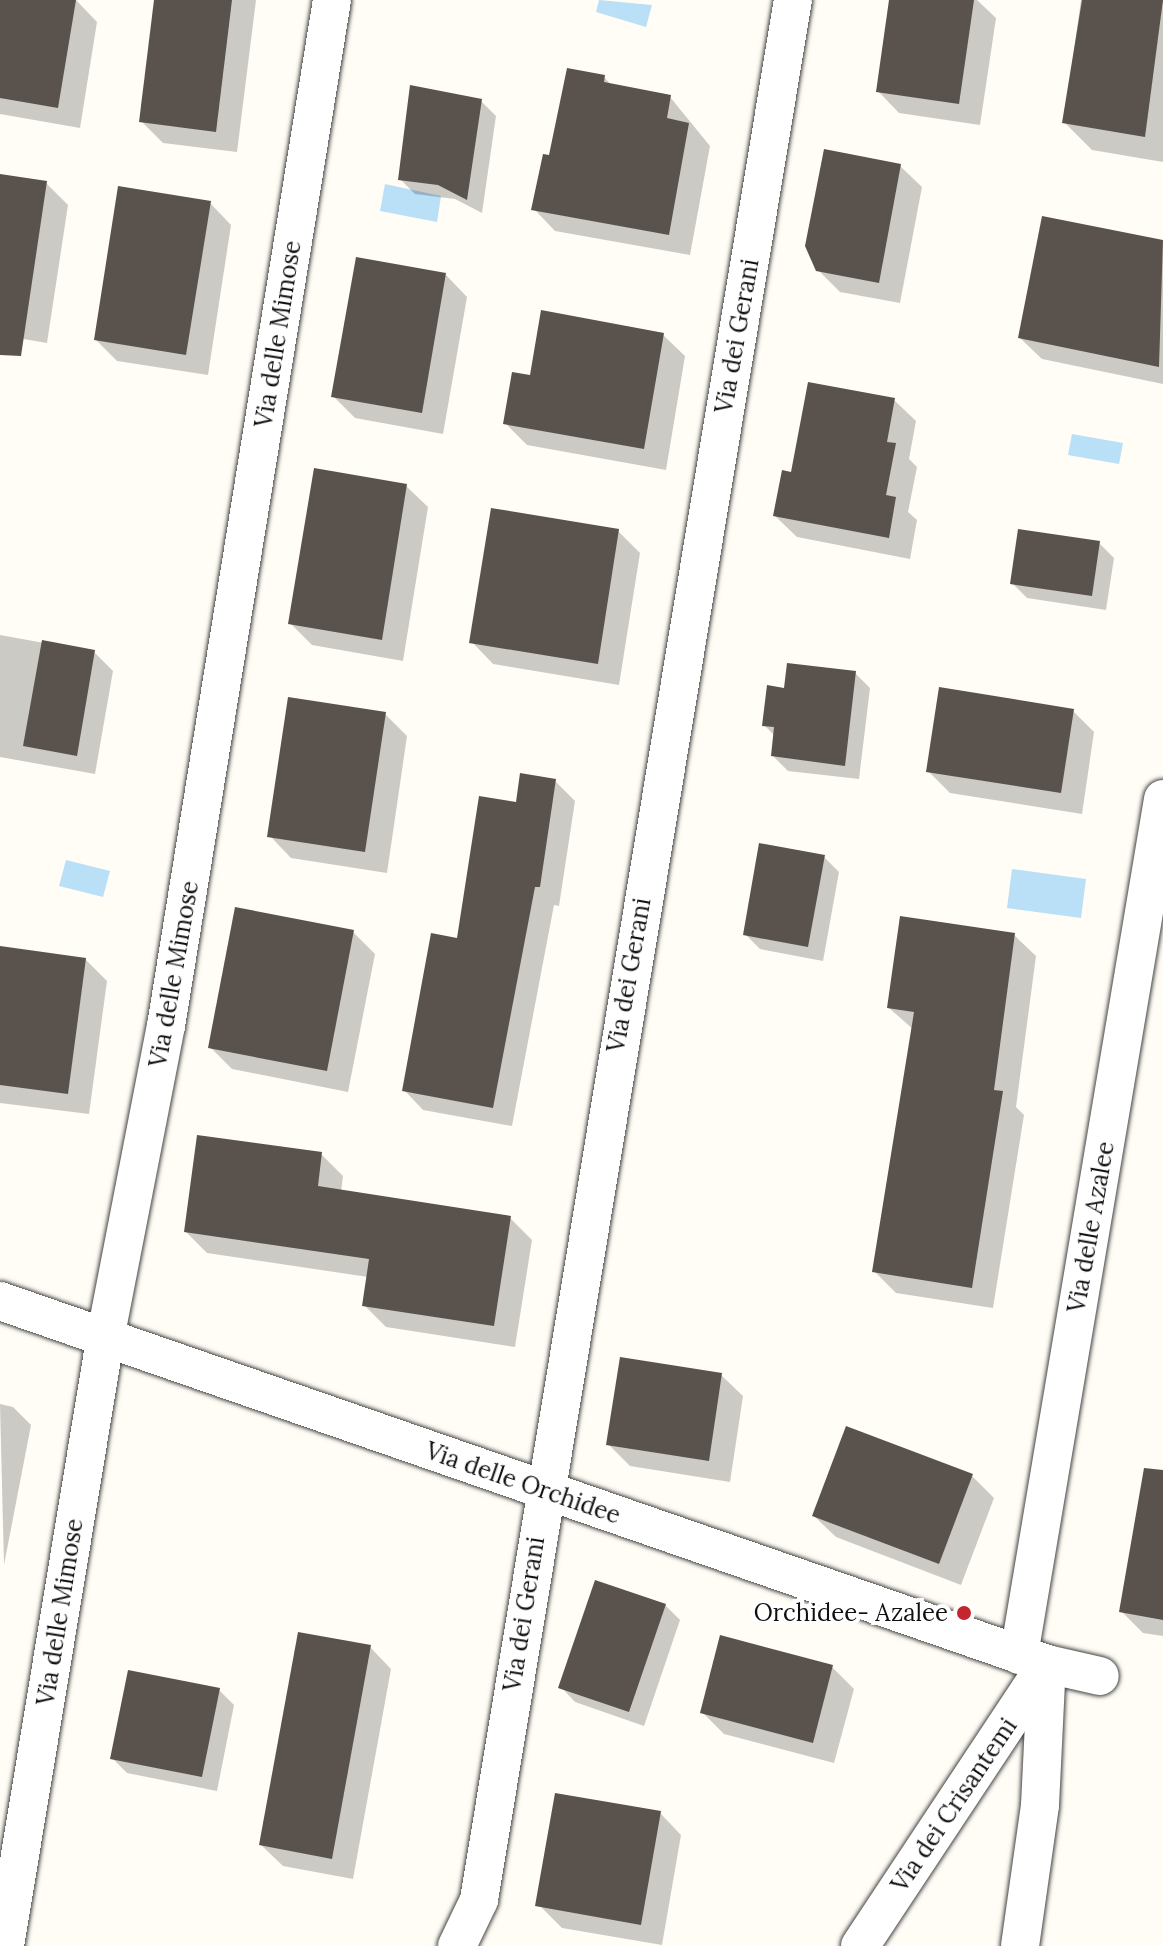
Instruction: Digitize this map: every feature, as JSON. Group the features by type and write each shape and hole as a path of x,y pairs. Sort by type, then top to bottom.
{"street":[{"name":"Via delle Mimose","path":"5,1946 106,1334 166,1026 332,0"},
{"name":"Via dei Gerani","path":"457,1946 479,1900 543,1490 793,0"},
{"name":"Via delle Azalee","path":"1033,1660 1163,799"},
{"name":"Via delle Orchidee","path":"0,1301 106,1334 1033,1660 1100,1676"},
{"name":"Via dei Crisantemi","path":"860,1946 1033,1660"},
{"path":"1020,1946 1040,1805 1033,1660"}],"water":[{"path":"599,0 652,5 646,27 596,12"},
{"path":"385,184 441,196 437,222 380,211"},
{"path":"1072,434 1123,443 1119,464 1068,455"},
{"path":"66,860 110,871 103,897 59,886"},
{"path":"1012,869 1086,879 1081,918 1007,908"}],"building":[{"path":"0,0 76,0 58,108 0,98"},
{"path":"154,0 232,0 216,132 139,122"},
{"path":"889,0 974,0 959,104 876,92"},
{"path":"1082,0 1163,0 1145,137 1062,123"},
{"path":"567,68 605,75 604,82 671,95 667,118 689,123 669,235 531,210 543,154 549,155"},
{"path":"410,85 482,99 467,200 438,185 398,180"},
{"path":"824,149 901,164 879,283 816,271 805,246"},
{"path":"0,174 47,181 21,356 0,355"},
{"path":"118,186 211,201 186,355 94,340"},
{"path":"1042,216 1163,240 1159,367 1018,338"},
{"path":"356,257 446,273 422,413 331,397"},
{"path":"541,310 664,333 644,449 503,424 512,372 530,375"},
{"path":"808,382 895,398 887,442 896,443 886,495 896,497 889,538 773,516 782,470 791,472"},
{"path":"314,468 407,484 382,640 288,624"},
{"path":"491,508 619,529 598,664 469,643"},
{"path":"1018,529 1100,541 1092,596 1010,584"},
{"path":"42,640 95,650 77,756 23,746"},
{"path":"787,663 856,671 845,766 771,756 774,727 762,726 767,685 784,688"},
{"path":"939,687 1074,709 1061,793 926,772"},
{"path":"288,697 386,712 365,852 267,837"},
{"path":"520,773 556,779 540,887 535,887 493,1108 402,1091 431,933 457,938 479,796 516,802"},
{"path":"759,843 825,855 808,947 743,935"},
{"path":"235,907 354,930 327,1071 208,1048"},
{"path":"900,916 1015,933 994,1090 1003,1091 972,1288 872,1272 914,1012 887,1008"},
{"path":"0,946 86,958 68,1094 0,1085"},
{"path":"197,1135 322,1152 318,1186 511,1216 494,1326 362,1306 369,1259 184,1232"},
{"path":"620,1357 722,1373 709,1461 606,1445"},
{"path":"846,1426 973,1474 939,1564 812,1516"},
{"path":"1144,1468 1163,1470 1163,1620 1119,1612"},
{"path":"595,1580 666,1604 629,1712 558,1688"},
{"path":"298,1632 371,1645 332,1859 259,1845"},
{"path":"720,1635 833,1665 813,1743 700,1713"},
{"path":"128,1670 220,1688 202,1777 110,1759"},
{"path":"555,1793 661,1811 641,1925 535,1906"}],"place":[{"name":"Orchidee- Azalee","path":"964,1613"}]}
